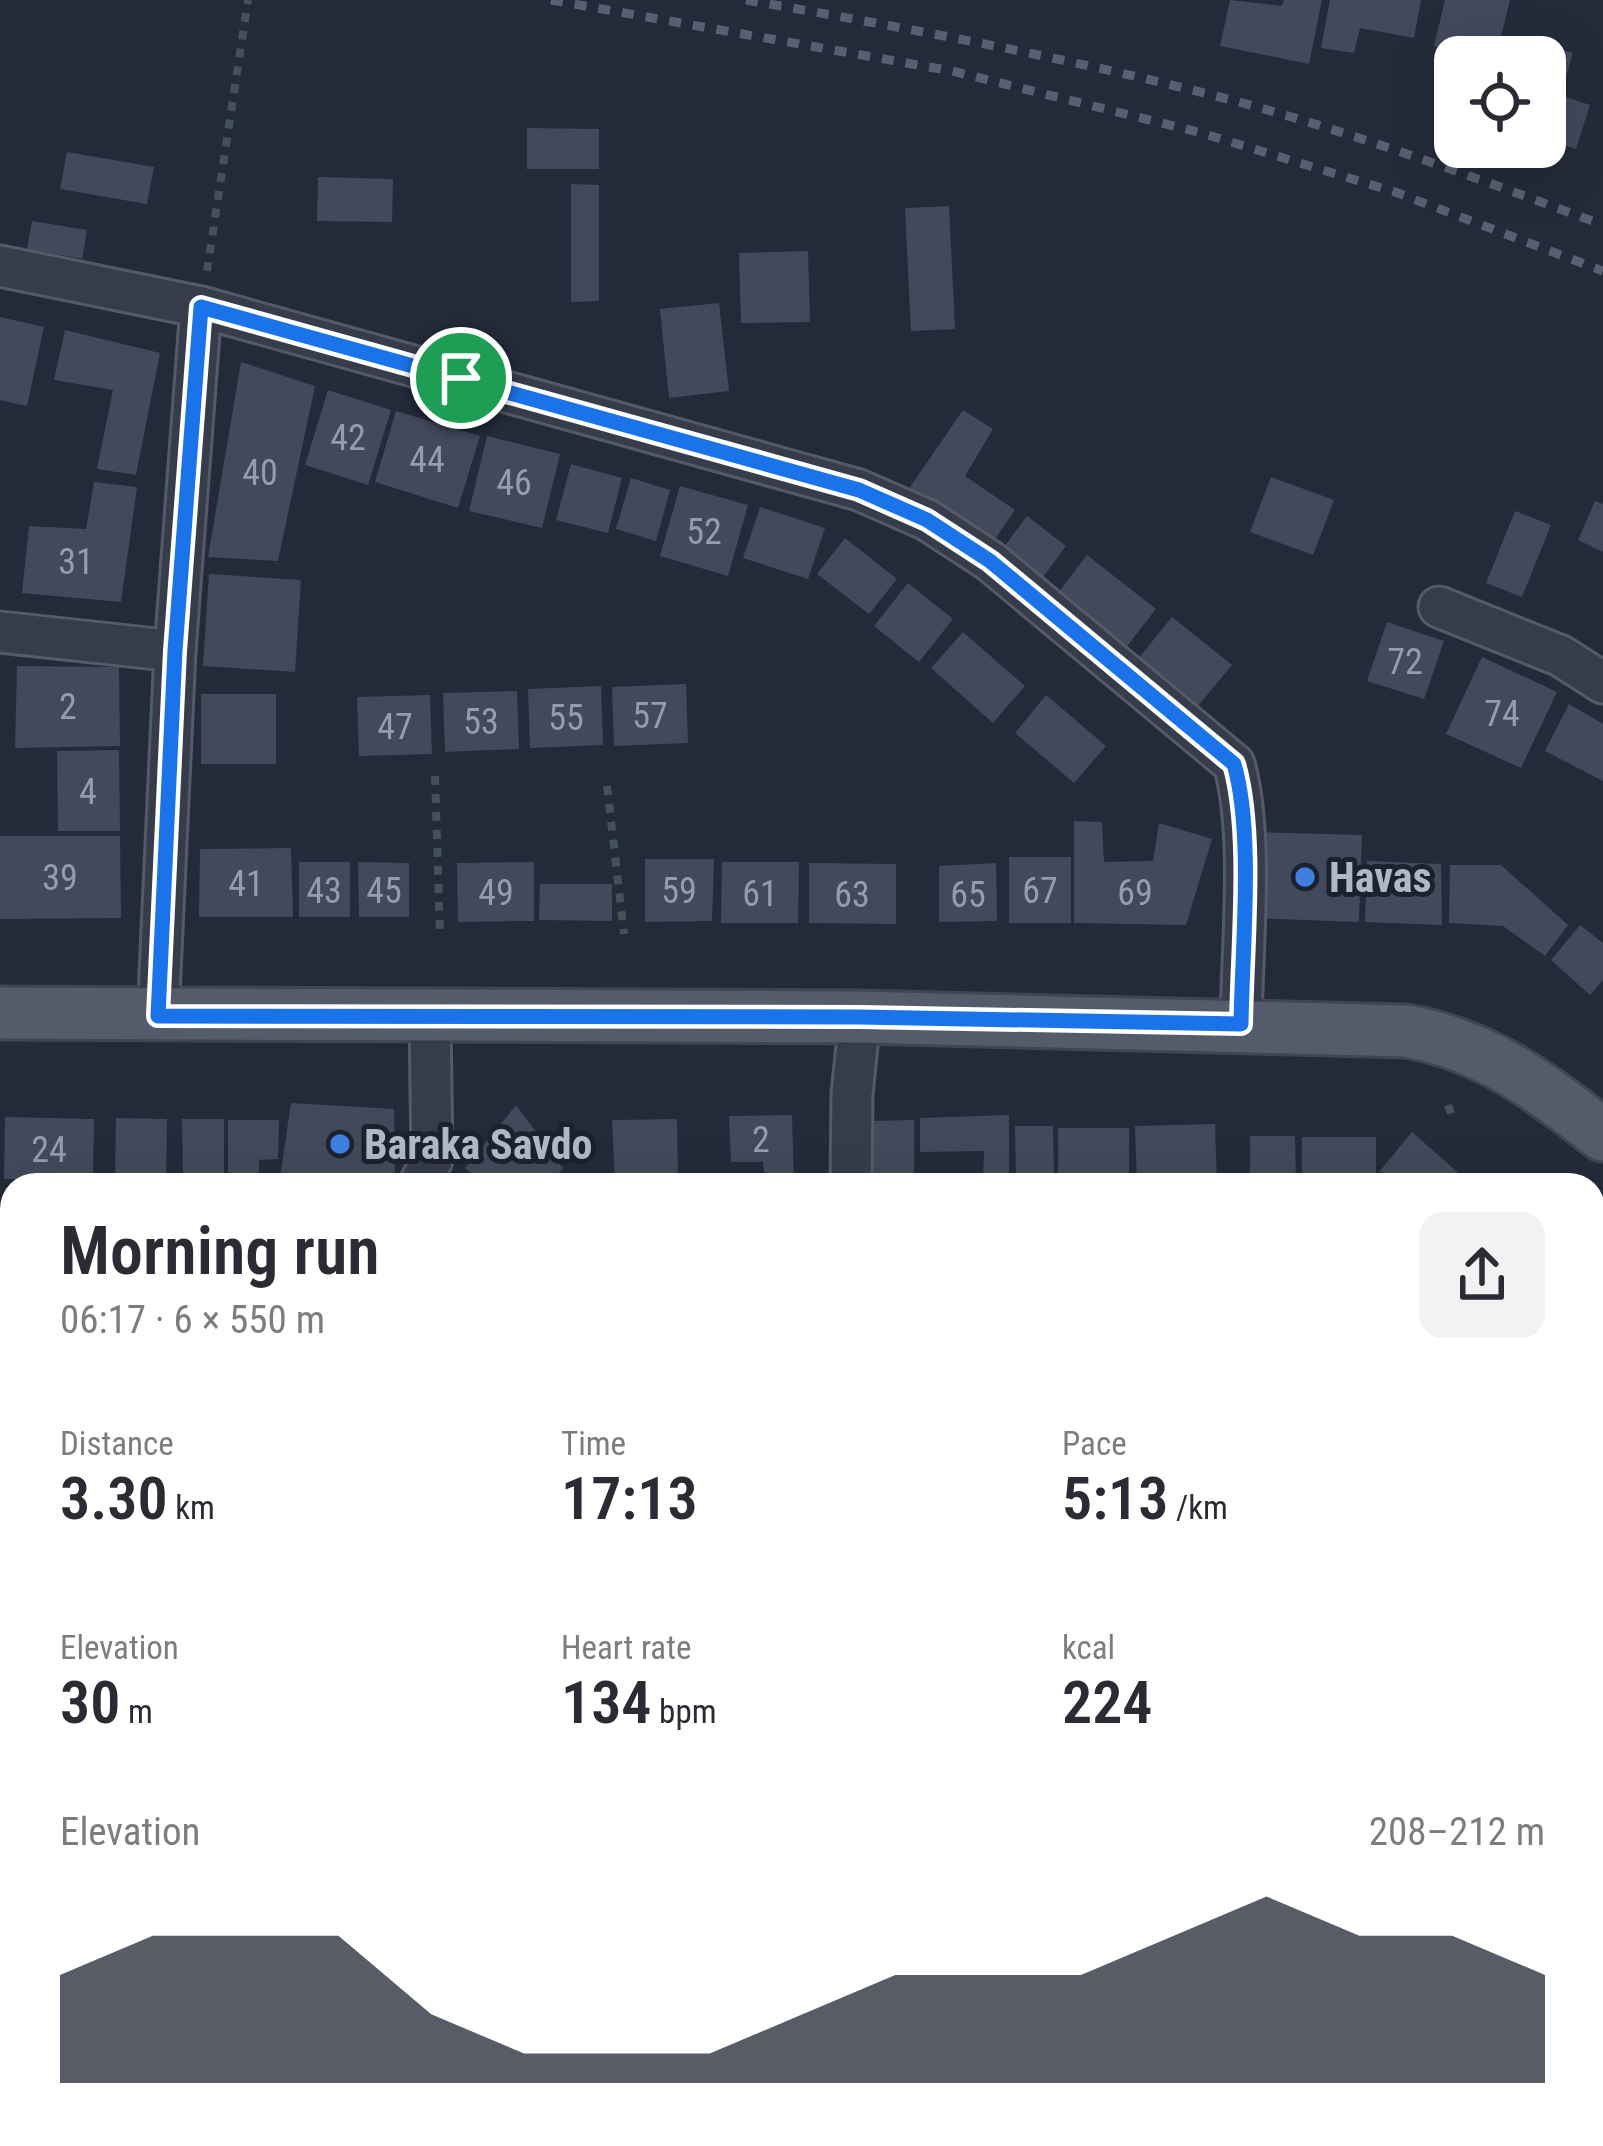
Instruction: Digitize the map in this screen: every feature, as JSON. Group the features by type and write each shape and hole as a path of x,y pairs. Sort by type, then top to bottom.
{"main road":[{"path":"0,1013 860,1017 1406,1031 1456,1042 1516,1071 1603,1135"}],"street":[{"path":"0,266 201,307 859,490 927,520 990,561 1234,764 1242,791 1244,836 1241,1024"},
{"path":"158,1016 175,651 201,307"},
{"path":"1439,607 1561,656 1603,683"},
{"path":"0,632 175,651"},
{"path":"425,1173 431,1160 434,1100 430,1017"},
{"path":"851,1173 852,1094 860,1017"}],"path":[{"path":"201,307 248,0"},
{"path":"435,776 440,935"},
{"path":"607,786 625,934"},
{"path":"1448,1105 1454,1122"}],"building":[{"path":"1230,0 1282,6 1284,0 1322,0 1309,64 1220,46"},
{"path":"1330,0 1421,0 1414,38 1360,28 1354,53 1321,48"},
{"path":"1445,0 1510,0 1501,36 1436,36"},
{"path":"1566,97 1590,105 1576,149 1566,146"},
{"path":"527,128 599,129 599,169 527,169"},
{"path":"67,152 154,167 147,204 60,189"},
{"path":"318,177 393,179 392,222 317,221"},
{"path":"571,184 599,185 599,301 571,302"},
{"path":"949,206 955,329 911,331 905,208"},
{"path":"32,221 87,230 82,259 27,249"},
{"path":"808,251 810,322 741,323 739,253"},
{"path":"719,303 729,391 669,398 660,309"},
{"path":"0,317 44,327 27,406 0,400"},
{"path":"65,330 160,353 136,475 97,469 113,390 54,380"},
{"path":"241,362 315,386 278,561 208,557"},
{"path":"328,390 391,410 368,485 305,465"},
{"path":"963,410 993,429 965,476 1015,510 990,546 908,490"},
{"path":"396,411 480,436 458,508 375,482"},
{"path":"487,436 560,454 542,528 469,511"},
{"path":"571,464 622,478 608,533 556,520"},
{"path":"1271,477 1334,500 1313,555 1250,532"},
{"path":"631,478 670,490 656,541 616,529"},
{"path":"94,482 137,487 121,602 22,593 29,526 86,529"},
{"path":"680,486 748,505 728,576 660,556"},
{"path":"1595,501 1603,504 1603,552 1578,540"},
{"path":"760,507 825,528 808,579 743,558"},
{"path":"1515,511 1551,525 1522,597 1486,583"},
{"path":"1027,516 1066,546 1040,581 1001,551"},
{"path":"845,538 897,579 869,614 817,574"},
{"path":"1087,555 1156,609 1127,646 1059,592"},
{"path":"209,574 301,580 295,672 203,666"},
{"path":"908,583 953,619 919,662 874,626"},
{"path":"1172,617 1232,665 1198,706 1138,659"},
{"path":"1387,622 1444,641 1424,699 1367,681"},
{"path":"963,632 1025,686 993,723 931,668"},
{"path":"1482,657 1557,692 1521,768 1446,734"},
{"path":"17,666 119,667 120,746 15,748"},
{"path":"686,684 688,743 614,746 612,687"},
{"path":"601,686 603,745 530,748 528,689"},
{"path":"517,691 519,749 445,752 443,693"},
{"path":"201,694 276,694 276,764 201,764"},
{"path":"430,695 432,754 359,756 357,697"},
{"path":"1046,695 1106,746 1074,783 1015,733"},
{"path":"1569,704 1603,724 1603,781 1545,751"},
{"path":"119,750 120,831 58,831 57,751"},
{"path":"1074,821 1102,822 1104,862 1153,861 1159,823 1212,839 1186,925 1074,923"},
{"name":"Havas","path":"1252,832 1362,835 1359,922 1249,918"},
{"path":"0,836 120,836 121,918 0,919"},
{"path":"291,848 293,917 199,917 200,849"},
{"path":"1009,857 1071,857 1071,923 1009,923"},
{"path":"645,859 714,859 712,921 645,922"},
{"path":"1367,861 1441,864 1442,925 1365,922"},
{"path":"299,862 350,862 350,917 299,917"},
{"path":"358,862 409,863 409,917 359,917"},
{"path":"534,862 534,921 458,922 457,863"},
{"path":"722,862 799,862 798,923 721,923"},
{"path":"809,863 896,864 896,924 809,923"},
{"path":"996,863 997,921 939,922 939,866"},
{"path":"1450,865 1501,865 1568,925 1545,956 1503,926 1449,923"},
{"path":"540,884 612,884 612,921 539,920"},
{"path":"1580,925 1603,943 1603,980 1590,995 1551,960"},
{"name":"Baraka Savdo","path":"291,1103 394,1109 395,1173 281,1173"},
{"path":"516,1105 563,1168 559,1173 470,1173 465,1168"},
{"path":"792,1115 794,1173 764,1173 763,1162 731,1162 729,1116"},
{"path":"1009,1115 1009,1173 983,1173 984,1151 920,1152 920,1118"},
{"path":"5,1117 94,1119 93,1173 4,1173"},
{"path":"116,1118 167,1119 166,1173 115,1173"},
{"path":"182,1119 224,1119 224,1173 183,1173"},
{"path":"677,1119 678,1173 614,1173 612,1120"},
{"path":"228,1120 279,1120 278,1159 259,1160 259,1173 228,1173"},
{"path":"914,1120 914,1173 872,1173 870,1121"},
{"path":"1215,1124 1217,1173 1137,1173 1135,1126"},
{"path":"1015,1126 1053,1126 1054,1173 1016,1173"},
{"path":"1058,1128 1129,1128 1129,1173 1058,1173"},
{"path":"1412,1132 1458,1173 1380,1173"},
{"path":"1250,1136 1295,1136 1296,1173 1250,1173"},
{"path":"1302,1137 1376,1137 1376,1173 1302,1173"}],"railway":[{"path":"551,0 952,71 1198,132 1395,192 1603,271"},
{"path":"746,0 980,43 1262,108 1603,225"}],"place":[{"name":"Havas","path":"1305,877"},
{"name":"Baraka Savdo","path":"340,1144"}],"route":[{"path":"201,307 461,378 768,462 859,490 927,520 990,561 1212,742 1234,764 1242,791 1241,1024 860,1017 158,1016 175,651 201,307"}]}
